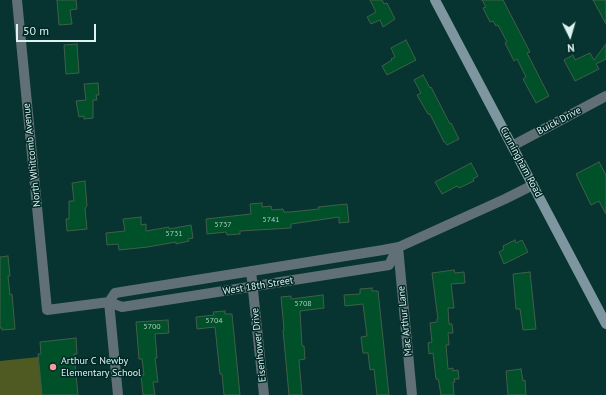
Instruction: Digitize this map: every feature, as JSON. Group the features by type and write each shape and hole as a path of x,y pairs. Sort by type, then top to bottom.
{"street":[{"name":"North Whitcomb Avenue","path":"17,0 48,310"},
{"name":"Cunningham Road","path":"435,0 606,324"},
{"name":"Buick Drive","path":"512,146 606,96"},
{"name":"West 18th Street","path":"109,302 115,293 398,247 533,185"},
{"name":"West 18th Street","path":"48,310 109,302 122,307 389,265 398,247"},
{"name":"Mac Arthur Lane","path":"398,247 412,395"},
{"name":"Eisenhower Drive","path":"251,271 264,395"},
{"path":"109,302 118,395"}],"green space":[{"path":"38,357 42,395 0,395 0,361"}],"building":[{"path":"57,0 76,0 77,9 70,10 72,24 59,25"},
{"path":"370,0 382,0 384,4 387,3 395,19 383,27 380,20 371,24 367,17 376,12"},
{"path":"482,0 503,0 530,52 527,53 549,96 536,103 523,79 526,77 517,59 514,61 505,43 507,42 498,25 496,26 493,21 490,22 483,8 486,7"},
{"path":"593,0 606,0 606,24"},
{"path":"406,40 416,60 387,75 382,66 395,57 391,48"},
{"path":"77,44 79,73 66,74 64,45"},
{"path":"606,44 606,59 596,64 599,69 575,81 564,60 573,55 575,60 590,53 594,60"},
{"path":"423,75 459,139 447,145 430,114 428,114 417,95 421,93 414,80"},
{"path":"98,83 99,95 96,95 97,100 93,100 93,118 84,119 84,116 79,117 76,101 86,100 84,84"},
{"path":"599,162 606,175 606,214 599,201 591,205 576,174"},
{"path":"471,163 478,176 473,179 474,181 459,188 457,186 442,194 435,182"},
{"path":"85,181 87,229 67,231 66,219 69,219 69,201 74,201 72,183"},
{"path":"262,203 262,207 271,206 272,210 283,209 284,212 319,209 318,207 347,204 349,222 339,223 339,217 291,224 291,228 240,231 240,234 227,235 226,232 207,234 206,219 251,214 250,204"},
{"path":"141,217 141,225 146,224 146,231 191,225 193,238 188,239 189,241 176,244 176,242 119,250 118,244 107,245 106,233 125,231 123,219"},
{"path":"515,240 516,243 522,240 528,252 504,264 499,252 504,249 503,246"},
{"path":"8,256 10,276 8,276 10,295 12,294 15,329 2,330 2,328 0,328 0,257"},
{"path":"454,270 455,273 464,272 465,283 451,284 454,308 448,308 449,324 452,324 453,333 448,333 449,345 446,345 448,369 453,368 453,371 458,370 459,379 454,379 455,382 453,382 454,395 441,395 438,379 436,379 433,353 429,354 428,343 432,342 430,323 437,322 438,319 432,273"},
{"path":"530,272 536,329 523,330 520,309 516,309 513,274"},
{"path":"372,288 372,291 378,291 389,395 377,395 374,369 370,370 368,353 363,353 361,337 367,336 363,304 345,306 344,295 360,294 360,289"},
{"path":"323,295 324,308 300,311 302,346 304,346 305,359 299,360 302,395 289,395 281,297 291,296 291,299"},
{"path":"225,311 225,314 232,314 240,395 224,395 222,374 220,374 215,327 197,329 196,317 214,315 213,312"},
{"path":"168,320 169,333 155,334 157,358 155,358 158,382 153,382 155,395 143,395 141,375 144,375 142,359 139,359 136,322"},
{"path":"76,338 77,354 74,354 78,395 42,395 38,354 41,354 40,342"},
{"path":"521,369 523,381 525,380 526,395 508,395 506,371"}],"place":[{"name":"Arthur C Newby Elementary School","path":"53,367"}]}
